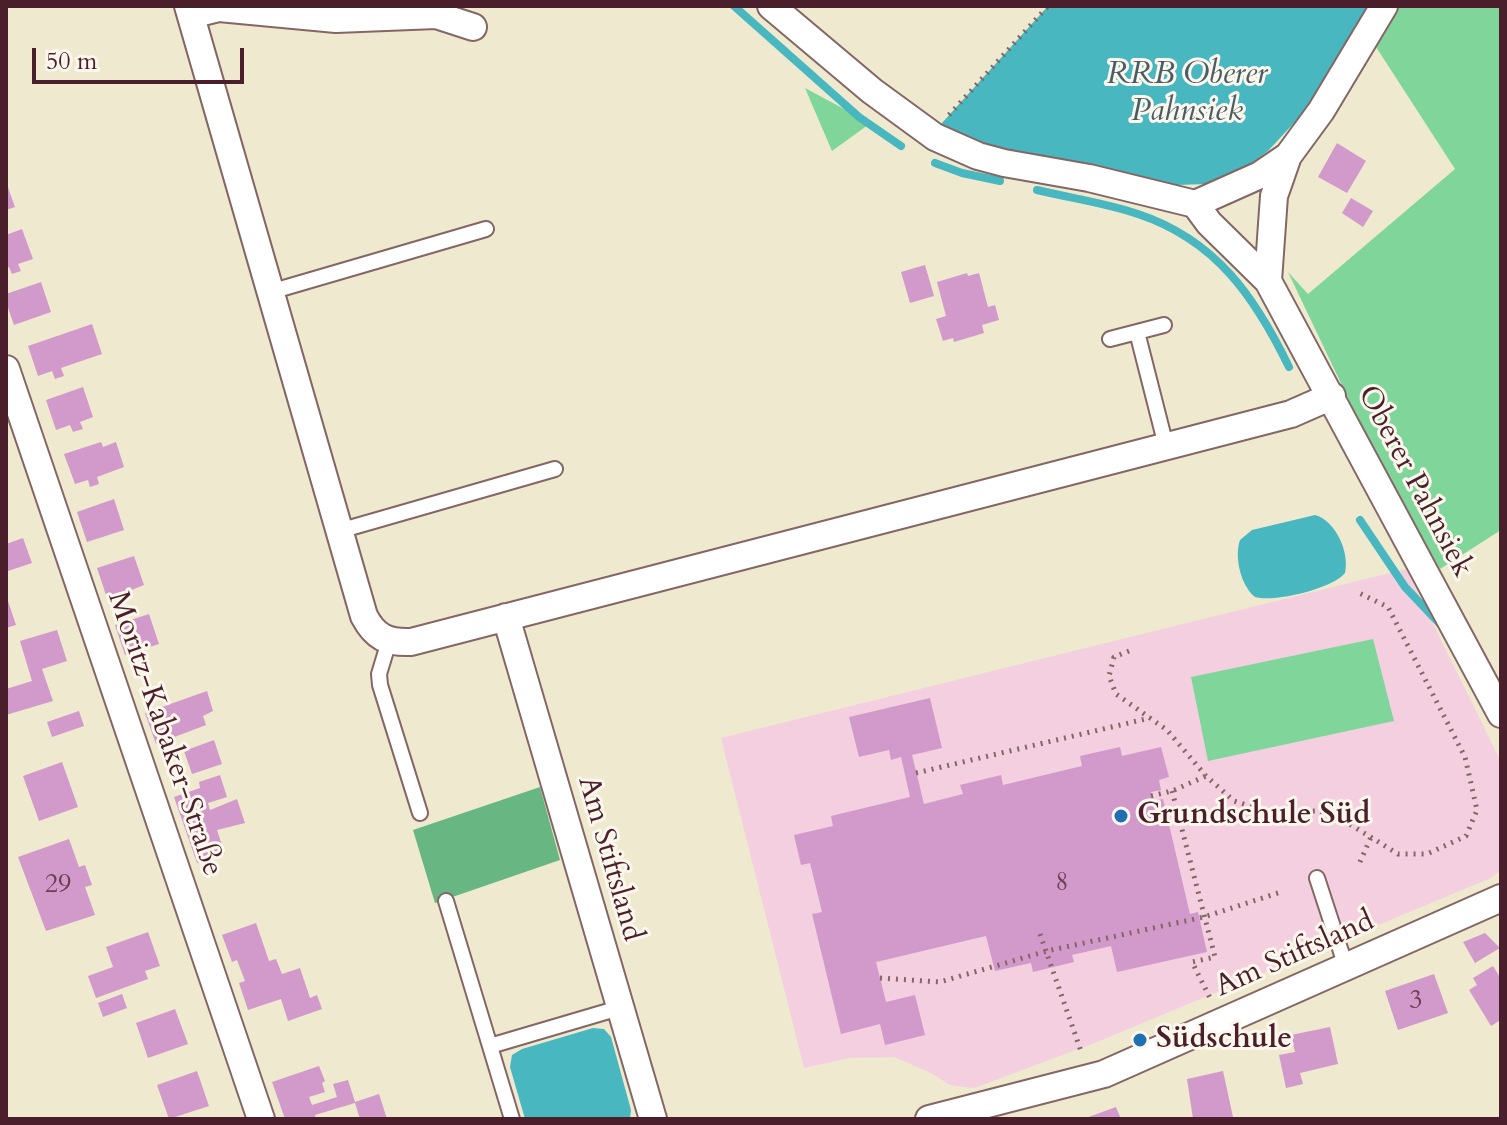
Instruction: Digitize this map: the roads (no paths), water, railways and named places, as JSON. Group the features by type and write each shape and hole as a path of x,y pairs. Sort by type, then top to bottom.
{"street":[{"path":"771,6 872,91 935,137 978,156 1089,178 1195,204 1260,175 1288,156"},
{"path":"1268,281 1274,196 1288,156 1329,97 1384,6"},
{"path":"473,27 436,15 336,19 219,8 190,10 364,616 371,630 381,639 411,642 1291,414 1332,396"},
{"name":"Oberer Pahnsiek","path":"1195,204 1209,223 1268,281 1501,714"},
{"name":"Moritz-Kabaker-Straße","path":"6,369 261,1119"},
{"name":"Am Stiftsland","path":"506,617 653,1119"},
{"name":"Am Stiftsland","path":"929,1119 1104,1074 1501,898"}],"lane":[{"path":"270,292 486,229"},
{"path":"1110,339 1164,325"},
{"path":"1137,332 1166,446"},
{"path":"339,531 555,469"},
{"path":"389,641 379,674 380,685 420,813"},
{"path":"1317,878 1346,967"},
{"path":"446,901 512,1119"},
{"path":"490,1046 619,1008"}],"water":[{"name":"RRB Oberer Pahnsiek","path":"1048,6 1369,6 1361,33 1318,104 1293,124 1268,151 1238,174 1207,184 1177,185 995,151 941,124"},
{"path":"1315,515 1335,530 1343,547 1345,573 1329,584 1303,593 1276,598 1255,597 1240,571 1240,540 1252,530"},
{"path":"593,1028 604,1029 611,1037 631,1110 630,1119 525,1119 510,1067 512,1055 522,1049"}],"waterway":[{"path":"734,6 859,117 901,146"},
{"path":"935,163 962,173 1000,181"},
{"path":"1037,190 1138,214 1190,239 1211,255 1247,295 1289,367"},
{"path":"1360,520 1405,587 1440,624"}],"place":[{"name":"Grundschule Süd","path":"1121,816"},
{"name":"Südschule","path":"1140,1040"}]}
